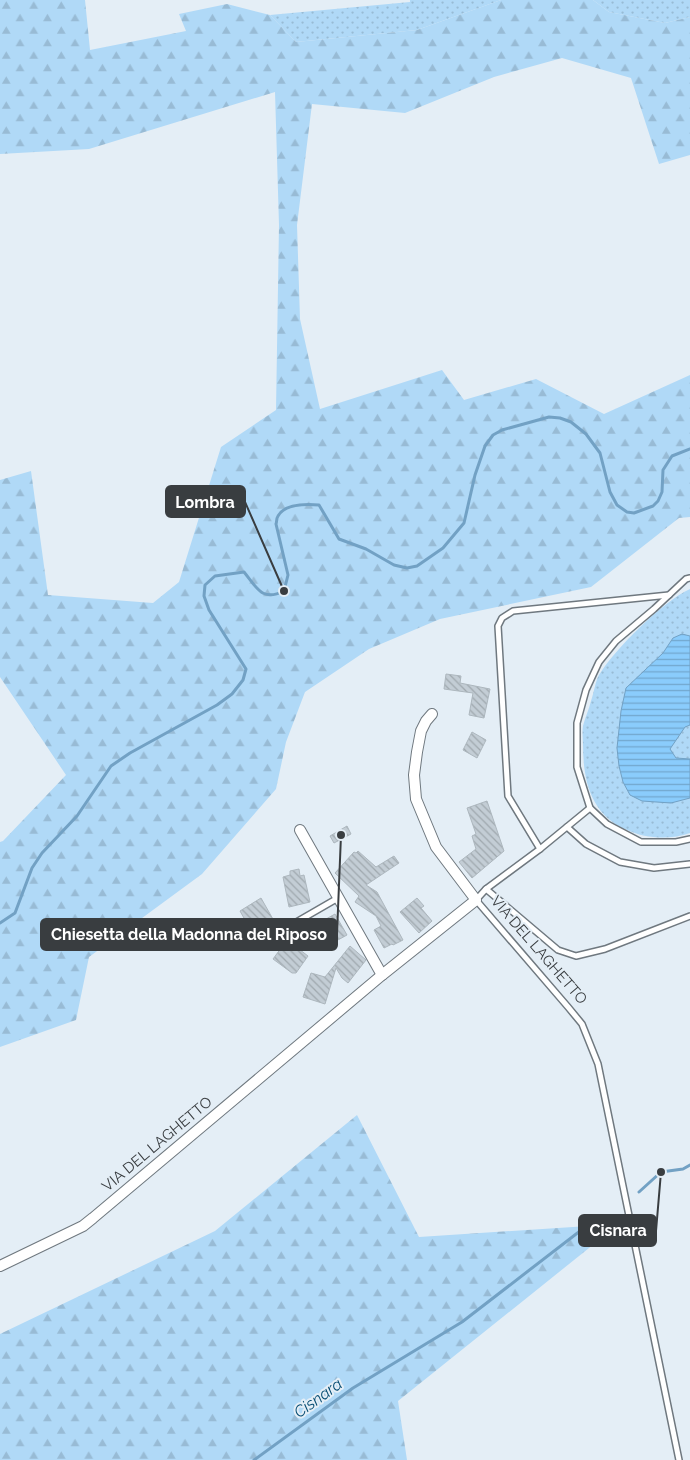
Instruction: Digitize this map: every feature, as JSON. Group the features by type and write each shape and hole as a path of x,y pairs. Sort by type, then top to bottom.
{"street":[{"path":"432,714 426,721 422,731 417,752 414,775 416,799 436,847 476,900"},
{"path":"300,830 382,975"},
{"name":"VIA DEL LAGHETTO","path":"0,1266 83,1226 382,975 476,900"}],"lane":[{"path":"690,578 616,641 599,662 586,690 577,723 578,767 590,808 607,824 641,842 676,842 690,839"},
{"path":"540,849 508,796 498,626 502,618 513,611 669,595"},
{"path":"476,900 486,889 540,849 590,808"},
{"path":"567,827 586,844 620,862 654,868 690,864"},
{"path":"486,889 558,950 576,956 605,949 690,916"},
{"path":"293,924 338,898"},
{"name":"VIA DEL LAGHETTO","path":"476,900 582,1024 598,1064 679,1460"}],"green space":[{"path":"0,0 85,0 90,50 186,31 179,14 227,4 270,15 296,42 417,30 501,0 593,0 609,12 665,23 690,17 690,155 659,164 631,78 562,58 494,77 405,113 312,104 297,225 300,319 320,409 442,370 464,400 536,379 604,414 690,375 690,517 679,518 591,587 440,619 369,649 305,692 286,742 276,789 202,874 89,957 76,1020 0,1047 0,842 66,775 0,677 0,480 31,471 48,595 153,603 179,582 221,447 276,410 279,225 275,92 89,149 0,154"},
{"path":"410,0 501,0 417,30 296,42 270,15 410,2"},
{"path":"593,0 690,0 690,17 665,23 609,12"},
{"path":"690,589 690,833 667,838 650,837 615,824 597,806 587,784 583,758 583,726 599,675 606,664 653,615 666,604"},
{"path":"357,1115 419,1237 619,1224 398,1401 407,1460 0,1460 0,1334 215,1231"}],"shaded area":[{"path":"682,634 690,636 690,725 685,727 670,749 676,758 690,759 690,798 671,803 642,801 630,795 623,782 619,766 617,748 621,711 626,688 663,653 673,638"}],"building":[{"path":"446,674 461,676 460,683 490,689 484,718 469,715 473,693 444,689"},
{"path":"472,732 486,740 477,758 463,750"},
{"path":"487,801 504,851 472,878 459,862 476,849 472,836 476,834 467,808"},
{"path":"347,826 351,834 334,843 330,836"},
{"path":"358,851 376,867 394,856 399,863 366,885 377,892 403,940 384,948 374,930 381,926 376,916 355,902 359,896 335,873 354,852"},
{"path":"299,869 300,876 304,875 310,902 289,907 283,877 290,875 290,871"},
{"path":"261,898 278,928 257,941 240,911"},
{"path":"417,898 424,906 421,908 432,921 419,933 400,912"},
{"path":"335,914 347,935 325,947 321,941 323,936 320,940 318,936 316,938 310,928"},
{"path":"287,940 308,956 296,973 292,973 273,959"},
{"path":"350,946 366,960 348,983 342,978 336,968 325,1004 303,997 311,973 325,977"}],"waterway":[{"path":"0,923 15,913 32,868 42,853 77,816 111,766 130,753 217,705 232,694 243,680 246,669 209,610 204,596 205,585 215,576 244,572 257,588 265,594 270,595 284,591 288,575 276,524 281,512 297,505 319,505 339,539 366,549 394,565 407,568 417,566 443,548 464,523 475,475 485,446 493,435 502,430 549,417 571,422 586,434 600,453 610,492 617,505 627,512 634,513 653,506 658,501 662,492 663,470 672,456 690,449"},
{"name":"Cisnara","path":"639,1192 661,1172 683,1169 690,1165"},
{"name":"Cisnara","path":"254,1460 353,1388 462,1322 593,1221"}],"place":[{"name":"Lombra","path":"284,591"},
{"name":"Chiesetta della Madonna del Riposo","path":"341,835"},
{"name":"Cisnara","path":"661,1172"}]}
